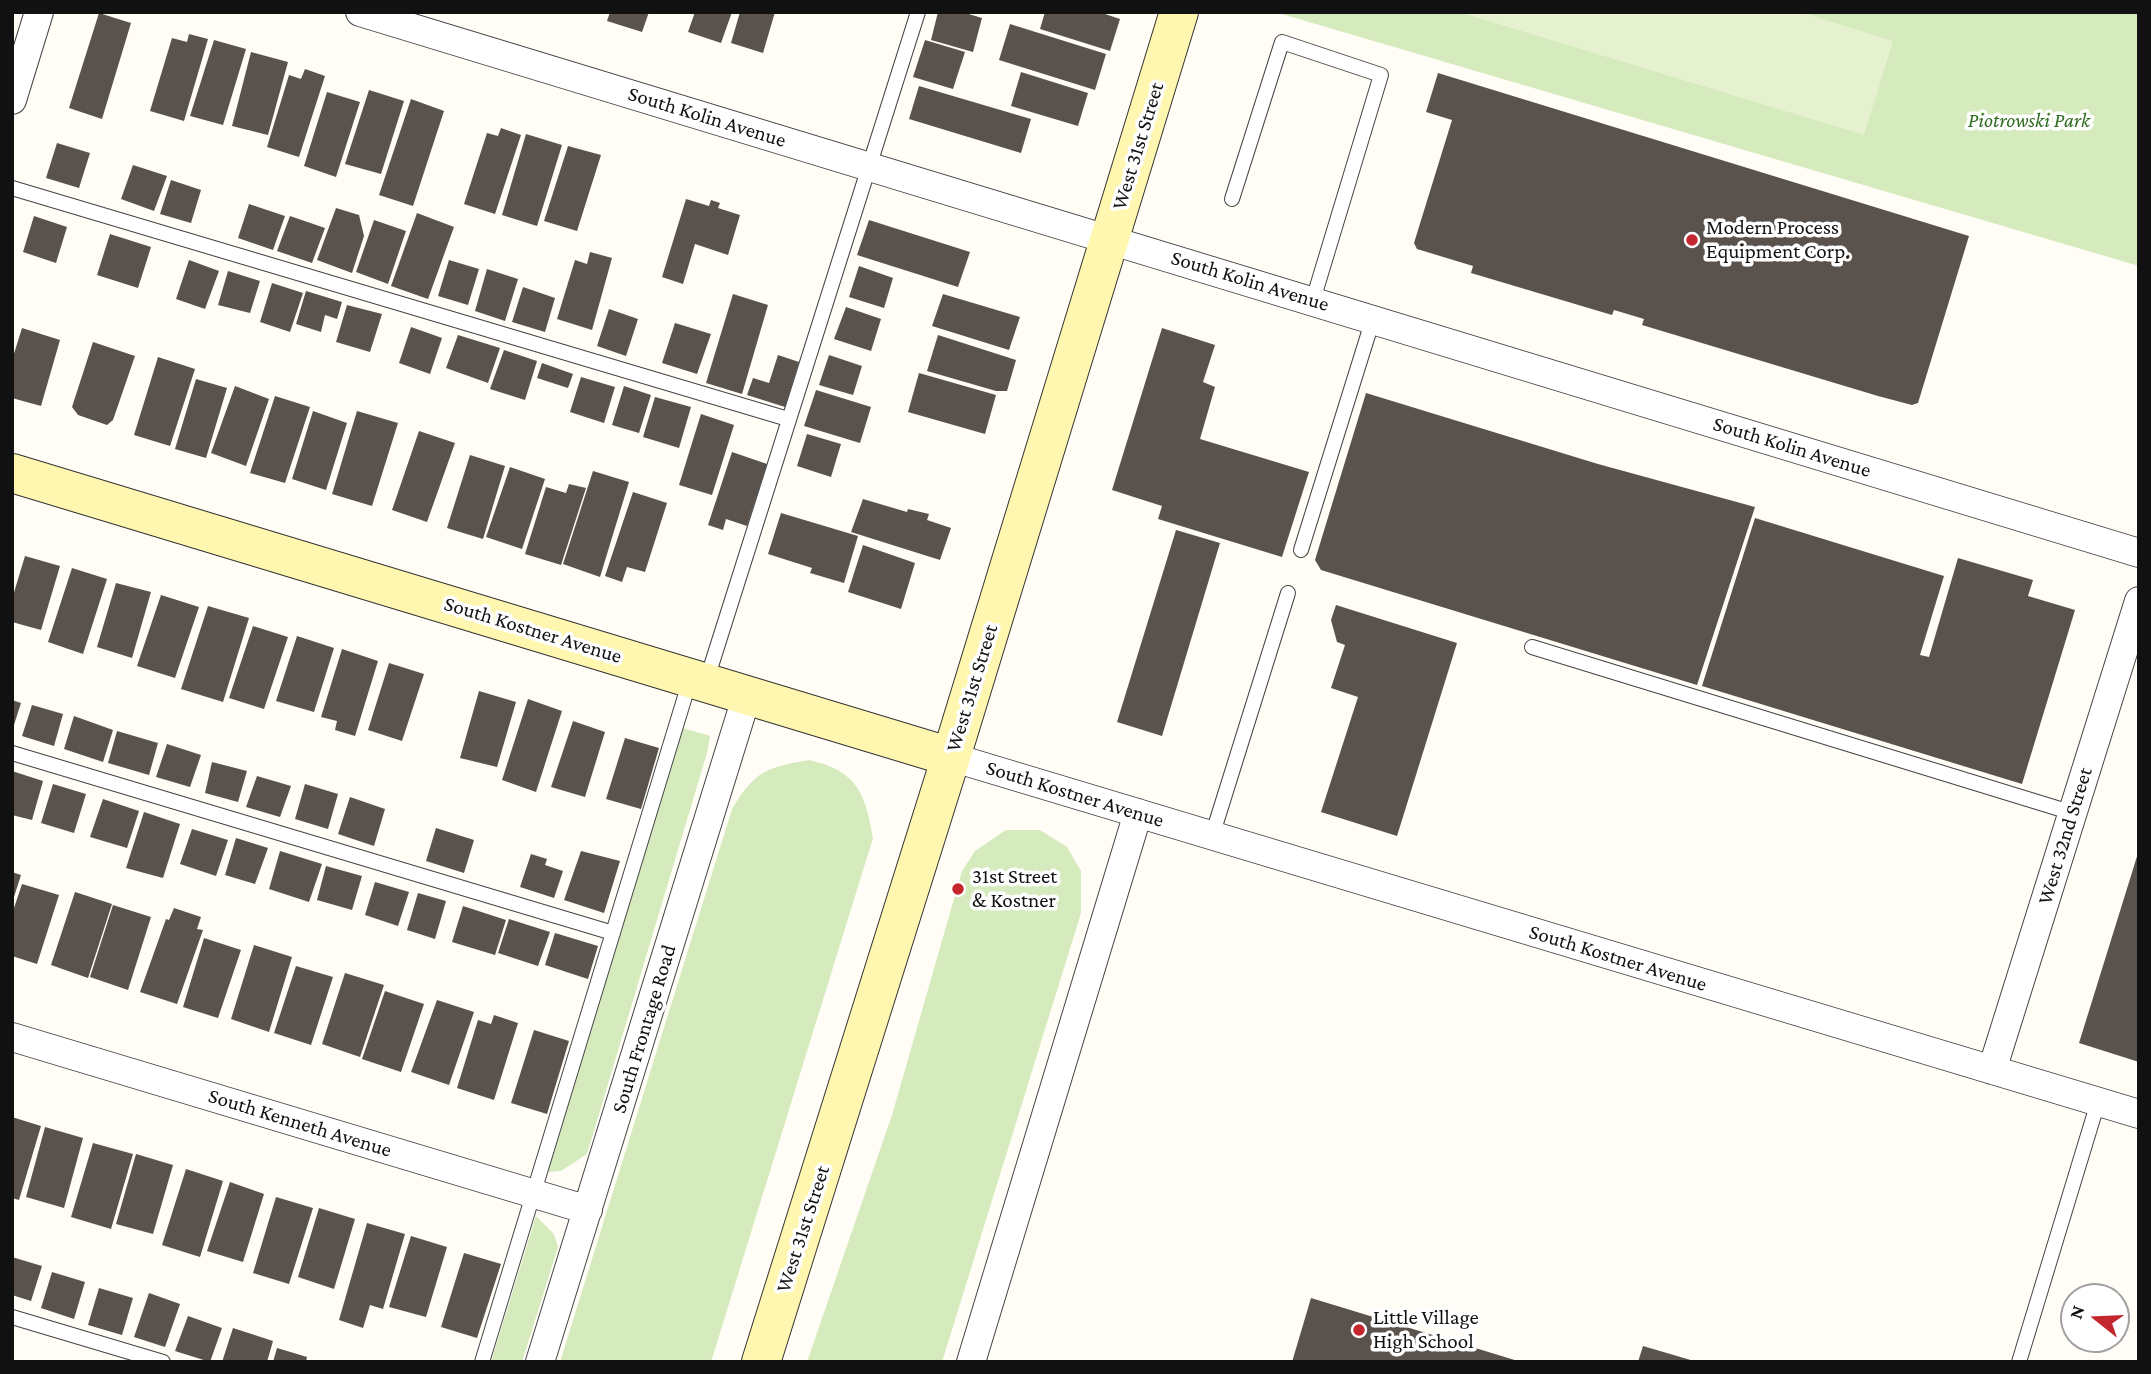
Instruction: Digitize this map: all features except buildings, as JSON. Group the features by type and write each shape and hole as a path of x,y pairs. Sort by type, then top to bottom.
{"main road":[{"name":"West 31st Street","path":"761,1362 951,757 1179,12"},
{"name":"South Kostner Avenue","path":"12,473 951,757"}],"street":[{"path":"12,100 39,12"},
{"name":"South Kolin Avenue","path":"360,12 2139,553"},
{"name":"West 32nd Street","path":"1992,1070 2139,601"},
{"name":"South Frontage Road","path":"540,1362 747,695"},
{"name":"South Kostner Avenue","path":"951,757 2139,1114"},
{"path":"971,1362 1138,813"},
{"name":"South Kenneth Avenue","path":"12,1037 588,1210"}],"lane":[{"path":"482,1362 613,933 788,419 918,12"},
{"path":"1232,199 1282,42 1381,75 1312,300"},
{"path":"12,188 788,419"},
{"path":"1301,551 1373,319"},
{"path":"1212,835 1288,593"},
{"path":"1532,647 2073,813"},
{"path":"12,753 613,933"},
{"path":"2019,1362 2098,1102"},
{"path":"12,1317 163,1362"}],"green space":[{"name":"Piotrowski Park","path":"1275,12 2139,12 2139,266"},
{"path":"1459,12 1800,12 1893,41 1864,135"},
{"path":"683,728 710,736 707,753 587,1154 561,1171 548,1172"},
{"path":"809,760 838,770 856,786 866,808 873,838 711,1362 560,1362 732,809 748,786 763,773"},
{"path":"1006,830 1040,830 1067,847 1081,871 1081,913 942,1362 807,1362 892,1115 962,871 975,851"},
{"path":"536,1216 554,1234 558,1247 522,1362 491,1362"}],"place":[{"name":"Modern Process Equipment Corp.","path":"1692,240"},
{"name":"31st Street & Kostner","path":"958,889"},
{"name":"Little Village High School","path":"1359,1330"}]}
